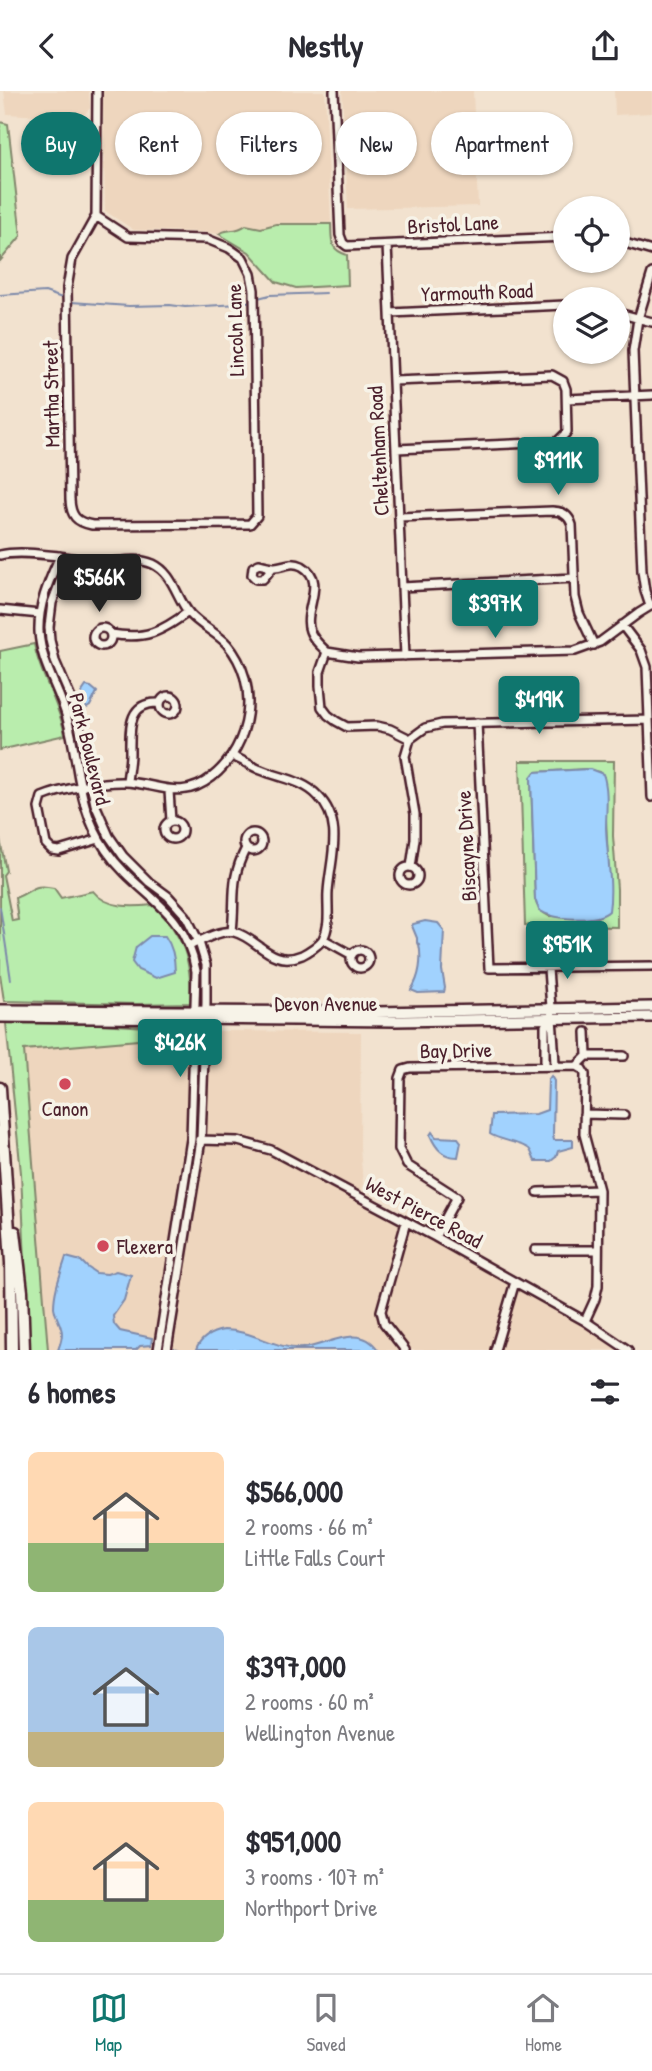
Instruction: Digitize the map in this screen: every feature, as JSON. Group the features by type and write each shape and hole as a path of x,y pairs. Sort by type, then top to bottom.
{"highway":[{"path":"0,1088 22,1291 24,1350"},
{"path":"5,1148 12,1350"}],"main road":[{"name":"Devon Avenue","path":"550,1014 652,1007"},
{"name":"Devon Avenue","path":"0,1010 21,1013 201,1015 375,1011 652,1017"},
{"name":"Devon Avenue","path":"0,1017 21,1013"}],"street":[{"name":"Martha Street","path":"97,91 96,216 72,258 66,288 69,500 73,516 77,521 92,525 244,525 255,520"},
{"name":"Bristol Lane","path":"334,91 340,235 343,243 353,247 553,238"},
{"name":"Lincoln Lane","path":"96,216 128,237 208,239 229,248 243,258 251,274 254,290 255,520"},
{"name":"Cheltenham Road","path":"387,245 405,656"},
{"path":"630,245 652,251"},
{"path":"273,567 293,563 309,572 314,580 309,607 310,631 327,652 347,656 575,651 594,645 651,606 642,571 633,351 638,319 652,274"},
{"name":"Yarmouth Road","path":"390,313 553,306"},
{"path":"630,317 652,322"},
{"path":"393,381 552,375 563,381 567,399 567,432 557,442 396,449"},
{"path":"567,399 652,395"},
{"path":"399,517 560,512 568,517 572,525 577,605 594,645"},
{"path":"0,555 60,556 98,563 135,559 155,565 170,578 188,612 225,642 245,674 248,706 245,724 232,756 223,768 209,779 198,785 169,791 127,781 79,788 45,796 39,801 38,808 46,844 52,850 59,851 99,839"},
{"name":"Park Boulevard","path":"60,556 45,589 39,631 43,658 68,721 84,805 99,839 125,874 169,912 189,946 196,971 201,1015 201,1140 167,1350"},
{"name":"Park Boulevard","path":"69,558 52,603 50,640 55,661 76,710 90,786 102,822 116,846 141,875 186,916 199,942 206,965 191,1139 158,1350"},
{"path":"402,587 574,578"},
{"path":"0,610 40,614"},
{"path":"111,634 149,635 171,625 188,612"},
{"path":"622,625 645,658 652,797"},
{"path":"327,652 320,672 320,686 323,707 328,715 347,727 377,726 410,739"},
{"path":"127,781 130,725 138,710 146,705 159,703"},
{"path":"411,867 415,814 405,756 410,739 425,728 442,724 649,720"},
{"name":"Biscayne Drive","path":"477,723 489,968 548,968"},
{"path":"189,946 232,931 266,953 283,958 300,956 323,939 329,917 328,895 335,852 335,832 330,814 320,797 309,787 261,770 232,756"},
{"path":"169,791 171,821"},
{"path":"232,931 235,909 233,885 246,848"},
{"path":"323,939 352,955"},
{"path":"555,1066 548,968 652,966"},
{"path":"545,1066 545,1026 550,1014"},
{"path":"586,1032 587,1056"},
{"path":"584,1321 595,1300 598,1286 599,1190 584,1134 585,1075 577,1066 587,1056 624,1056"},
{"name":"Bay Drive","path":"435,1237 457,1197 407,1164 398,1149 400,1079 403,1070 577,1066"},
{"path":"584,1114 624,1115"},
{"name":"West Pierce Road","path":"191,1139 238,1142 265,1148 516,1282 628,1350"},
{"path":"538,1192 599,1190"},
{"path":"405,1350 384,1323 381,1311 406,1222"},
{"path":"535,1250 598,1250"},
{"path":"495,1350 516,1282"}],"shaded area":[{"path":"4,91 89,91 90,108 86,112 7,114"},
{"path":"103,91 325,91 331,224 276,224 261,228 246,225 219,234 134,230 105,211"},
{"path":"342,91 473,91 474,112 431,112 431,175 477,175 478,206 348,209 346,175 417,175 417,112 343,112"},
{"path":"614,91 652,91 652,113 615,115"},
{"path":"216,1031 361,1032 360,1147 363,1184 356,1202 460,1256 589,1330 617,1350 48,1350 24,1049 174,1037 214,1040"}],"green space":[{"path":"0,122 8,124 21,236 0,261"},
{"path":"276,224 331,224 334,247 347,255 348,285 296,288 276,282 249,252 219,234 246,225 261,228"},
{"path":"63,560 48,605 47,638 52,661 74,715 85,778 83,781 70,716 43,638 45,605"},
{"path":"34,644 65,735 0,750 0,651"},
{"path":"520,761 614,761 613,836 617,927 525,925","holes":["585,769 599,772 604,777 610,902 597,918 549,916 540,909 535,899 531,779 535,772"]},
{"path":"86,794 89,795 100,824 115,850 136,875 174,907 192,938 189,938 166,907 114,855 97,826"},
{"path":"0,839 6,871 3,875 12,921 18,920 15,898 41,886 54,888 61,898 93,891 113,904 153,905 172,927 184,949 190,974 191,1003 4,1001 0,974"},
{"path":"6,1023 180,1027 186,1029 190,1040 173,1037 24,1050 48,1350 29,1350 21,1173"}],"water":[{"path":"86,686 97,692 87,708 82,692"},
{"path":"590,769 603,774 606,787 609,911 585,919 554,916 539,910 535,899 531,777 535,772"},
{"path":"425,921 438,923 444,930 444,992 418,993 411,990 418,974 420,956 419,944 412,926"},
{"path":"150,936 165,936 173,953 175,972 156,978 138,970 132,962 136,947"},
{"path":"551,1076 554,1081 554,1140 573,1140 573,1147 558,1151 551,1161 535,1161 528,1148 490,1134 492,1115 536,1114 547,1110 548,1080"},
{"path":"432,1132 436,1137 458,1138 461,1142 458,1157 448,1156 441,1151 430,1135"},
{"path":"66,1257 81,1261 96,1273 116,1271 131,1275 124,1300 113,1316 114,1324 120,1331 152,1338 151,1345 140,1346 136,1350 58,1350 62,1334 54,1301"},
{"path":"224,1330 245,1333 293,1348 342,1338 362,1338 371,1342 378,1350 196,1350 207,1336"}],"waterway":[{"path":"0,295 45,292 62,298"},
{"path":"258,298 270,295 326,293"},
{"path":"71,302 185,307 250,301"},
{"path":"0,907 11,980"},
{"path":"174,1349 178,1350"}],"place":[{"name":"Canon","path":"65,1084"},
{"name":"Flexera","path":"103,1246"}]}
